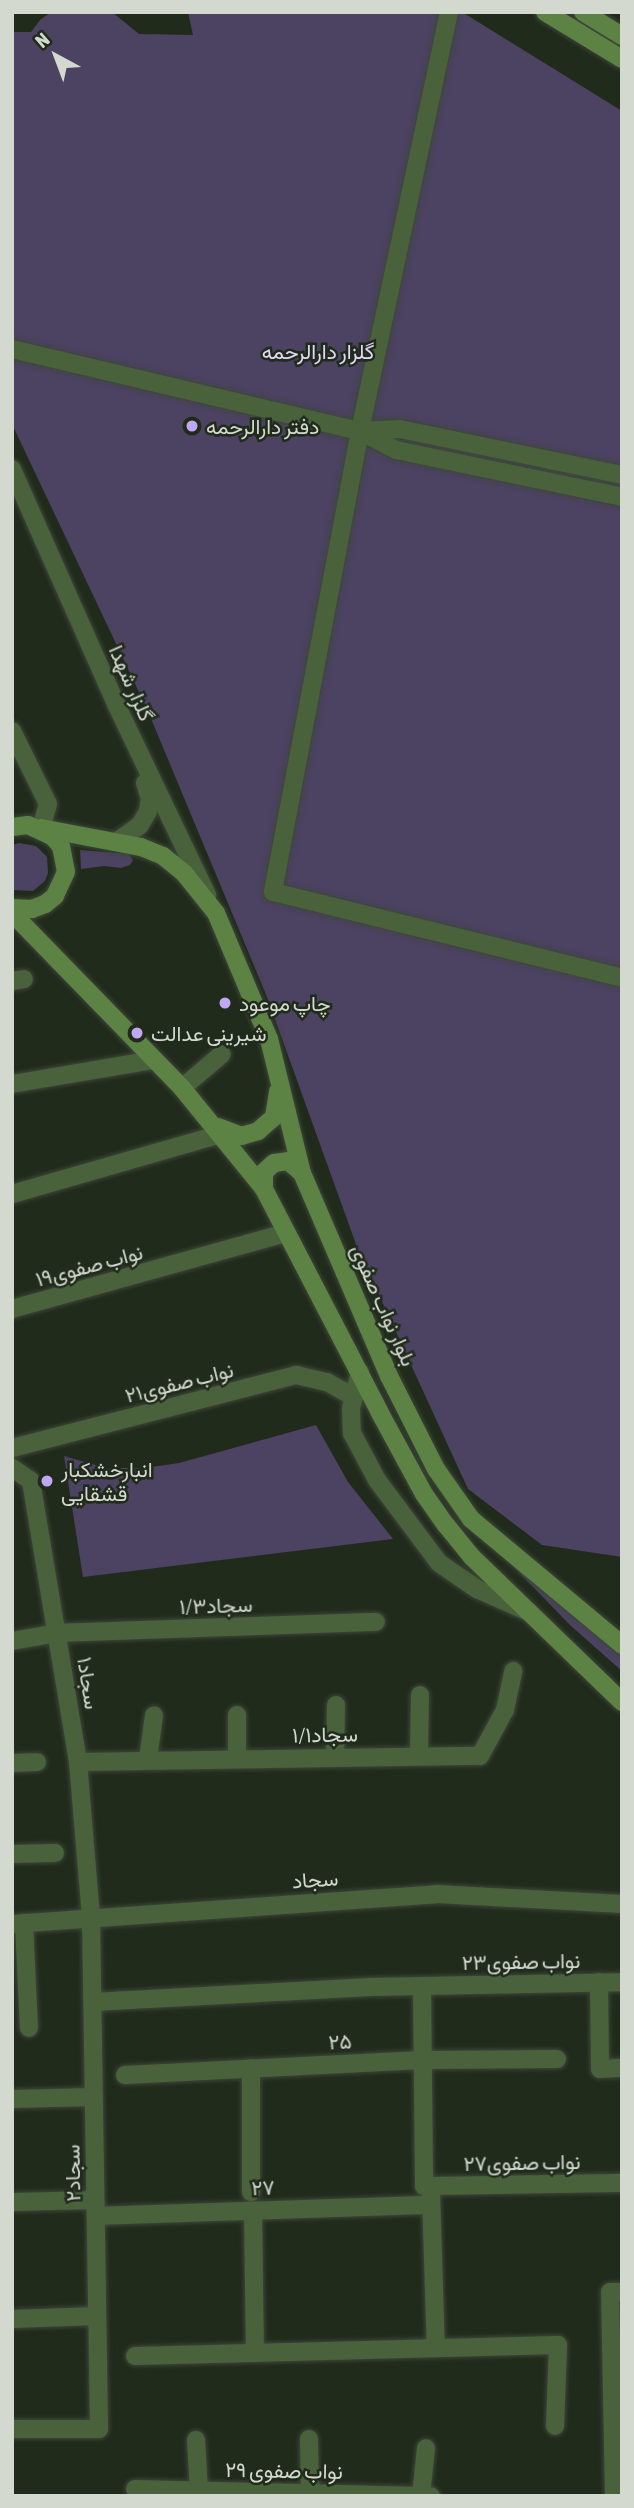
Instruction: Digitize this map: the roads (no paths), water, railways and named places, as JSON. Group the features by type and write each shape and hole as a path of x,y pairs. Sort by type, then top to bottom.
{"main road":[{"path":"545,12 622,59"},
{"path":"583,12 622,36"},
{"name":"بلوار نواب صفوی","path":"13,826 41,828 116,842 163,856 184,873 216,913 269,1039 302,1173 389,1376 454,1498 471,1519 622,1645"},
{"path":"12,910 32,909 45,904 62,885 65,858 61,846 41,828"},
{"path":"12,910 182,1088 264,1189 414,1475 446,1525 472,1557 622,1702"},
{"path":"215,1128 241,1136 258,1131 274,1118 279,1099 269,1039"},
{"path":"264,1189 264,1172 274,1163 288,1161 302,1173"}],"street":[{"path":"449,12 360,432 273,892 622,978"},
{"path":"12,349 360,432 396,450 622,497"},
{"path":"360,432 400,429 622,474"},
{"name":"گلزار شهدا","path":"12,469 117,704 216,913"},
{"path":"116,842 140,825 150,799 117,704"},
{"path":"12,731 48,804 41,828"},
{"path":"182,1088 222,1054"},
{"path":"18,1083 154,1060"},
{"path":"12,1194 105,1168 215,1128"},
{"name":"۱۹نواب صفوی","path":"12,1309 286,1233"},
{"path":"360,1371 351,1409 352,1433 377,1480 439,1563 477,1589 530,1613"},
{"name":"۲۱نواب صفوی","path":"12,1448 296,1375 327,1382 354,1396"},
{"name":"۱سجاد","path":"12,1468 31,1481 58,1633 78,1762 91,1917"},
{"name":"۱/۳سجاد","path":"12,1641 58,1633 376,1622"},
{"name":"۱/۱سجاد","path":"78,1762 480,1756 505,1710 513,1671"},
{"path":"419,1756 420,1695"},
{"path":"335,1757 336,1705"},
{"path":"148,1759 154,1715"},
{"path":"237,1715 237,1758"},
{"path":"12,1763 37,1762"},
{"path":"12,1854 55,1853"},
{"name":"سجاد","path":"18,1923 437,1894 622,1904"},
{"name":"۲سجاد","path":"12,2429 99,2429 91,1917"},
{"path":"18,1923 29,2028"},
{"path":"599,1982 600,2069 622,2068"},
{"name":"۲۳نواب صفوی","path":"93,2002 422,1986 622,1982"},
{"path":"422,1986 422,2060 436,2348"},
{"name":"۲۵","path":"125,2075 422,2060 557,2059"},
{"path":"251,2068 255,2353"},
{"path":"12,2099 94,2097"},
{"name":"۲۷نواب صفوی","path":"427,2186 622,2183"},
{"name":"۲۷","path":"12,2202 96,2208 252,2202 431,2205"},
{"path":"614,2496 610,2292 622,2292"},
{"path":"12,2319 97,2316"},
{"path":"135,2356 558,2345 555,2426"},
{"path":"309,2439 310,2493"},
{"path":"196,2440 199,2491"},
{"path":"421,2496 426,2448"},
{"name":"نواب صفوی ۲۹","path":"135,2489 431,2496"}],"place":[{"name":"دفتر دارالرحمه","path":"192,426"},
{"name":"چاپ موعود","path":"225,1003"},
{"name":"شیرینی عدالت","path":"137,1033"},
{"name":"انبارخشکبار قشقایی","path":"47,1481"}],"park label":[{"name":"گلزار دارالرحمه","path":"318,351"}]}
